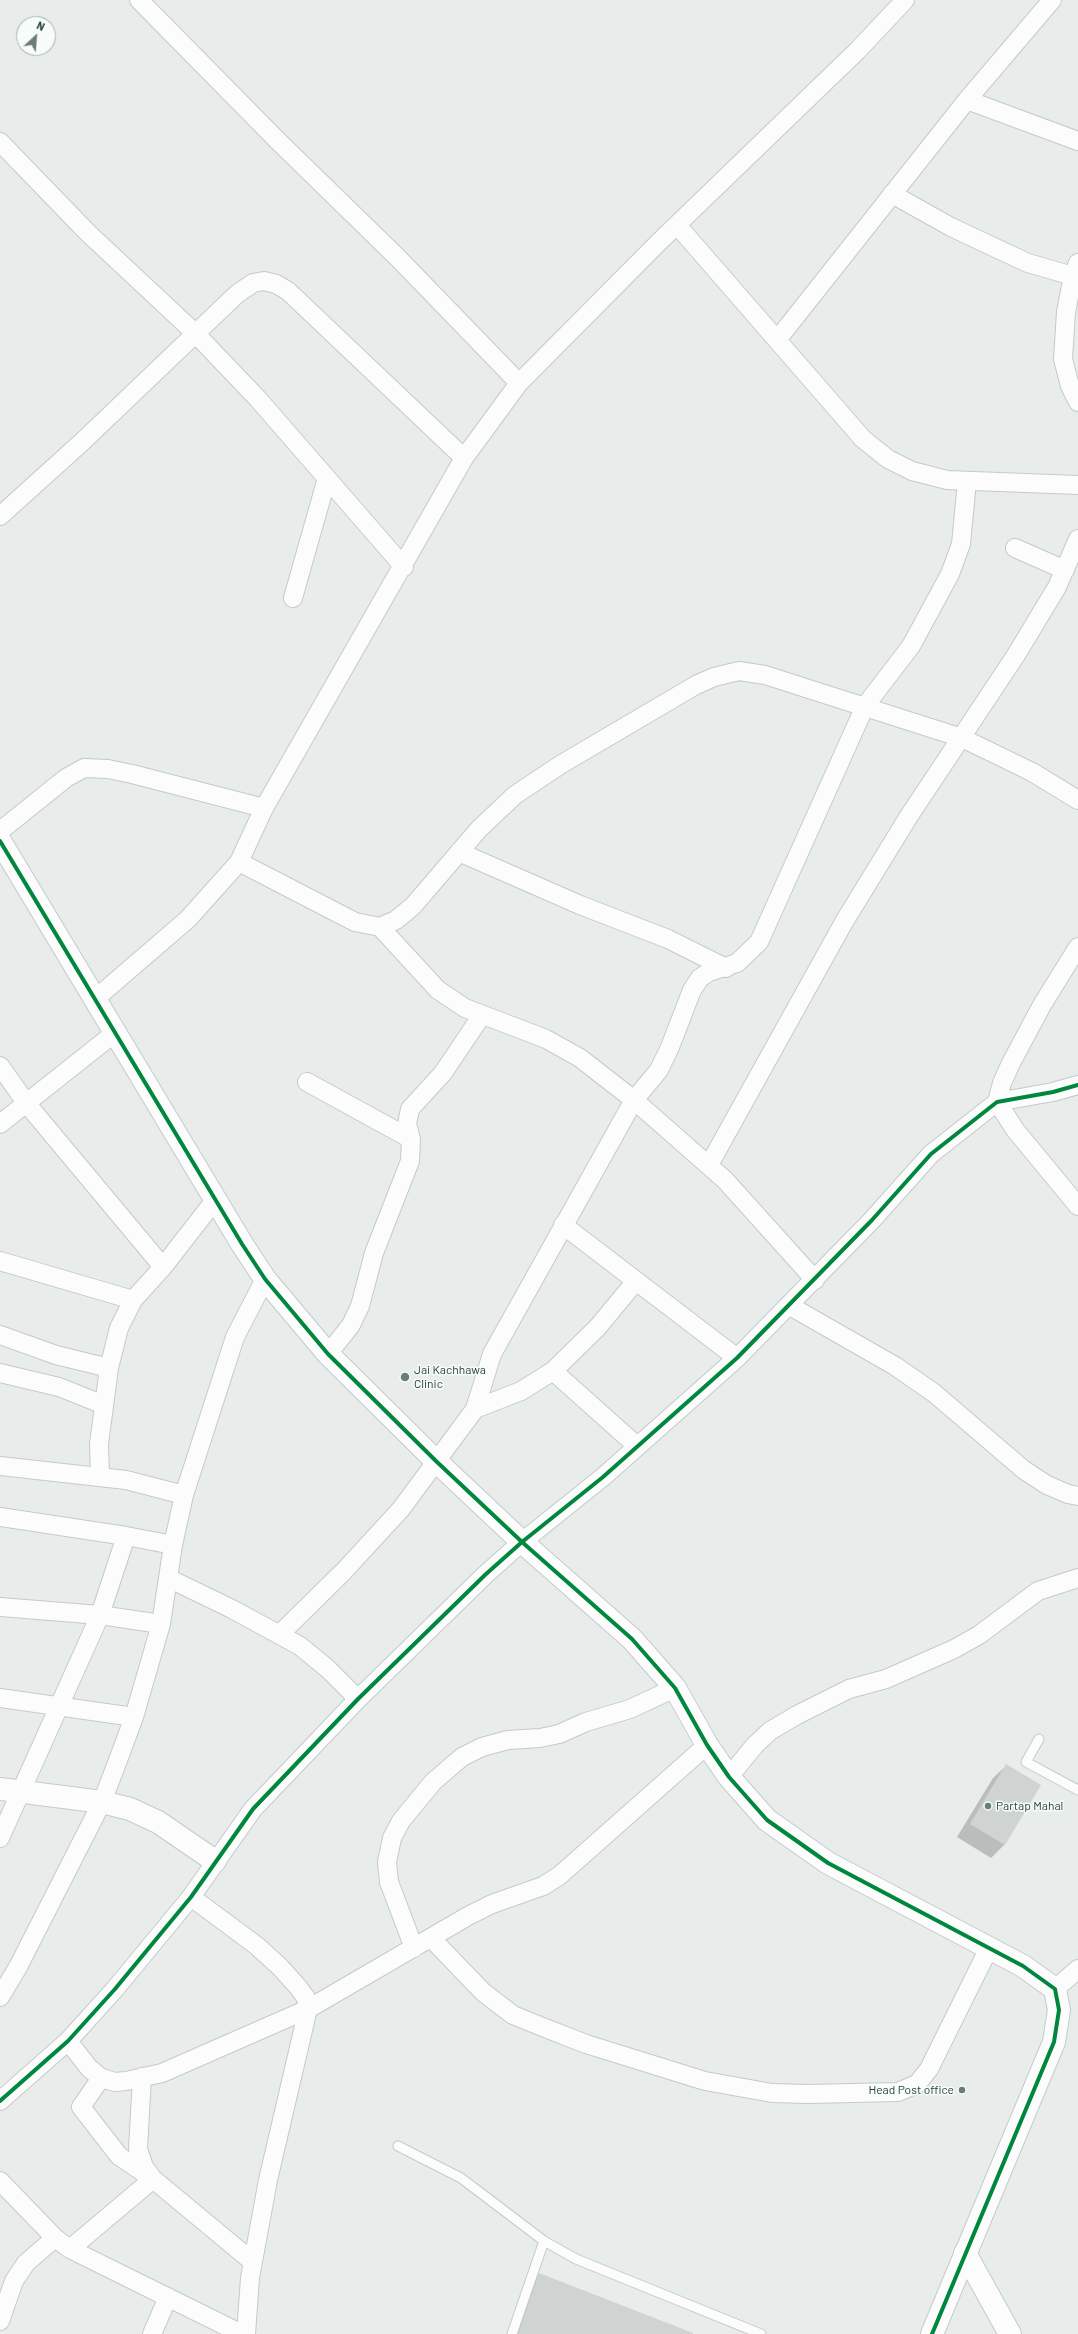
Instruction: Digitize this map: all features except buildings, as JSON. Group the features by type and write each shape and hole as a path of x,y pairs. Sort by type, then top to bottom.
{"street":[{"path":"139,0 278,141 398,258 519,383"},
{"path":"95,999 188,919 239,862 264,808 404,567 464,458 519,383 677,225 858,50 905,0"},
{"path":"777,340 966,100 1052,0"},
{"path":"966,100 1078,141"},
{"path":"0,142 88,233 195,333 258,399 404,567"},
{"path":"892,194 951,227 1028,263 1076,269 1066,312 1062,359 1070,386 1078,402"},
{"path":"677,225 862,439 888,459 912,471 947,480 1078,485"},
{"path":"0,516 82,442 237,294 253,283 264,281 276,284 288,291 464,458"},
{"path":"293,598 327,478"},
{"path":"280,1634 344,1571 400,1509 437,1462 475,1409 492,1354 634,1100 659,1070 670,1047 692,990 700,978 709,972 726,968 738,963 760,942 865,706 911,646 950,574 961,544 967,481"},
{"path":"709,1165 844,922 909,816 1016,655 1057,587 1078,539"},
{"path":"1015,548 1065,570"},
{"path":"239,862 355,922 380,927 396,920 413,906 479,829 515,795 560,764 696,685 714,677 739,671 765,675 962,738 1032,772 1078,800"},
{"path":"0,831 66,778 84,768 108,769 132,774 264,808"},
{"path":"0,841 264,1279 328,1354 437,1462 522,1542 632,1639 675,1688 707,1745 729,1778 767,1820 828,1863 1023,1966 1055,1989 1059,2010 1054,2042 932,2334"},
{"path":"459,852 580,905 668,940 726,968"},
{"path":"380,927 438,990 465,1008 546,1039 580,1058 634,1100 709,1165 815,1280"},
{"path":"1078,947 1042,1005 1011,1063 1002,1083 997,1102 1016,1131 1078,1206"},
{"path":"328,1354 351,1325 360,1306 374,1253 410,1161 411,1139 407,1124 410,1109 443,1073 482,1015"},
{"path":"0,1124 116,1032"},
{"path":"0,1066 27,1104 163,1267"},
{"path":"307,1082 411,1139"},
{"path":"0,2101 68,2041 115,1989 192,1897 215,1861 253,1809 358,1699 486,1574 522,1542 603,1477 736,1358 815,1280 931,1154 997,1102 1053,1092 1078,1085"},
{"path":"100,1476 99,1444 104,1405 109,1368 119,1328 133,1300 163,1267 215,1200"},
{"path":"563,1225 736,1358"},
{"path":"0,1262 133,1300"},
{"path":"0,1997 18,1967 102,1802 134,1717 161,1624 173,1545 184,1494 235,1337 264,1279"},
{"path":"475,1409 521,1391 553,1371 597,1328 636,1281"},
{"path":"790,1306 895,1366 934,1393 1024,1470 1047,1485 1078,1496"},
{"path":"0,1335 56,1355 109,1368"},
{"path":"553,1371 637,1446"},
{"path":"0,1373 59,1387 104,1405"},
{"path":"0,1466 100,1476 151,1485 184,1494"},
{"path":"0,1517 126,1536 173,1545"},
{"path":"0,1838 10,1789 60,1705 100,1615 126,1536"},
{"path":"168,1578 280,1634 300,1646 328,1669 358,1699"},
{"path":"729,1778 755,1745 770,1731 797,1715 849,1689 886,1679 954,1649 979,1635 1038,1591 1078,1578"},
{"path":"0,1607 100,1615 161,1624"},
{"path":"414,1948 389,1882 387,1862 392,1838 401,1821 433,1782 462,1757 482,1747 508,1740 540,1738 559,1734 586,1722 630,1709 675,1688"},
{"path":"0,1698 60,1705 134,1717"},
{"path":"68,2041 89,2068 102,2078 114,2082 162,2073 308,2009 492,1904 543,1886 559,1876 707,1745"},
{"path":"10,1789 102,1802 130,1808 158,1822 215,1861"},
{"path":"192,1897 257,1946 280,1967 306,1998 308,2009 291,2086 277,2139 253,2262 246,2334"},
{"path":"431,1938 483,1992 513,2015 586,2044 705,2081 772,2093 807,2094 898,2092 917,2084 929,2069 989,1948"},
{"path":"1055,1989 1078,1969"},
{"path":"142,2077 138,2149 144,2166 153,2179"},
{"path":"102,2078 81,2107 119,2156 153,2179 253,2262"},
{"path":"70,2249 153,2179"},
{"path":"0,2181 55,2238 70,2249 242,2334"},
{"path":"0,2321 14,2281 26,2262 55,2238"},
{"path":"965,2253 1010,2334"},
{"path":"152,2334 168,2297"}],"lane":[{"path":"1039,1739 1026,1762 1078,1790"},
{"path":"398,2146 461,2178 544,2240 576,2259 761,2334"},
{"path":"512,2334 544,2240"}],"cycle path":[{"path":"0,841 242,1244 265,1279 328,1354 437,1462 522,1542 632,1639 675,1688 707,1745 729,1777 767,1820 828,1863 1023,1966 1055,1989 1059,2010 1054,2042 932,2334"},
{"path":"0,2101 68,2041 115,1989 191,1897 253,1809 358,1699 486,1574 522,1542 603,1477 737,1358 872,1220 931,1154 997,1102 1053,1092 1078,1085"}],"place":[{"name":"Jai Kachhawa Clinic","path":"405,1377"},
{"name":"Partap Mahal","path":"988,1806"},
{"name":"Head Post office","path":"962,2090"}]}
